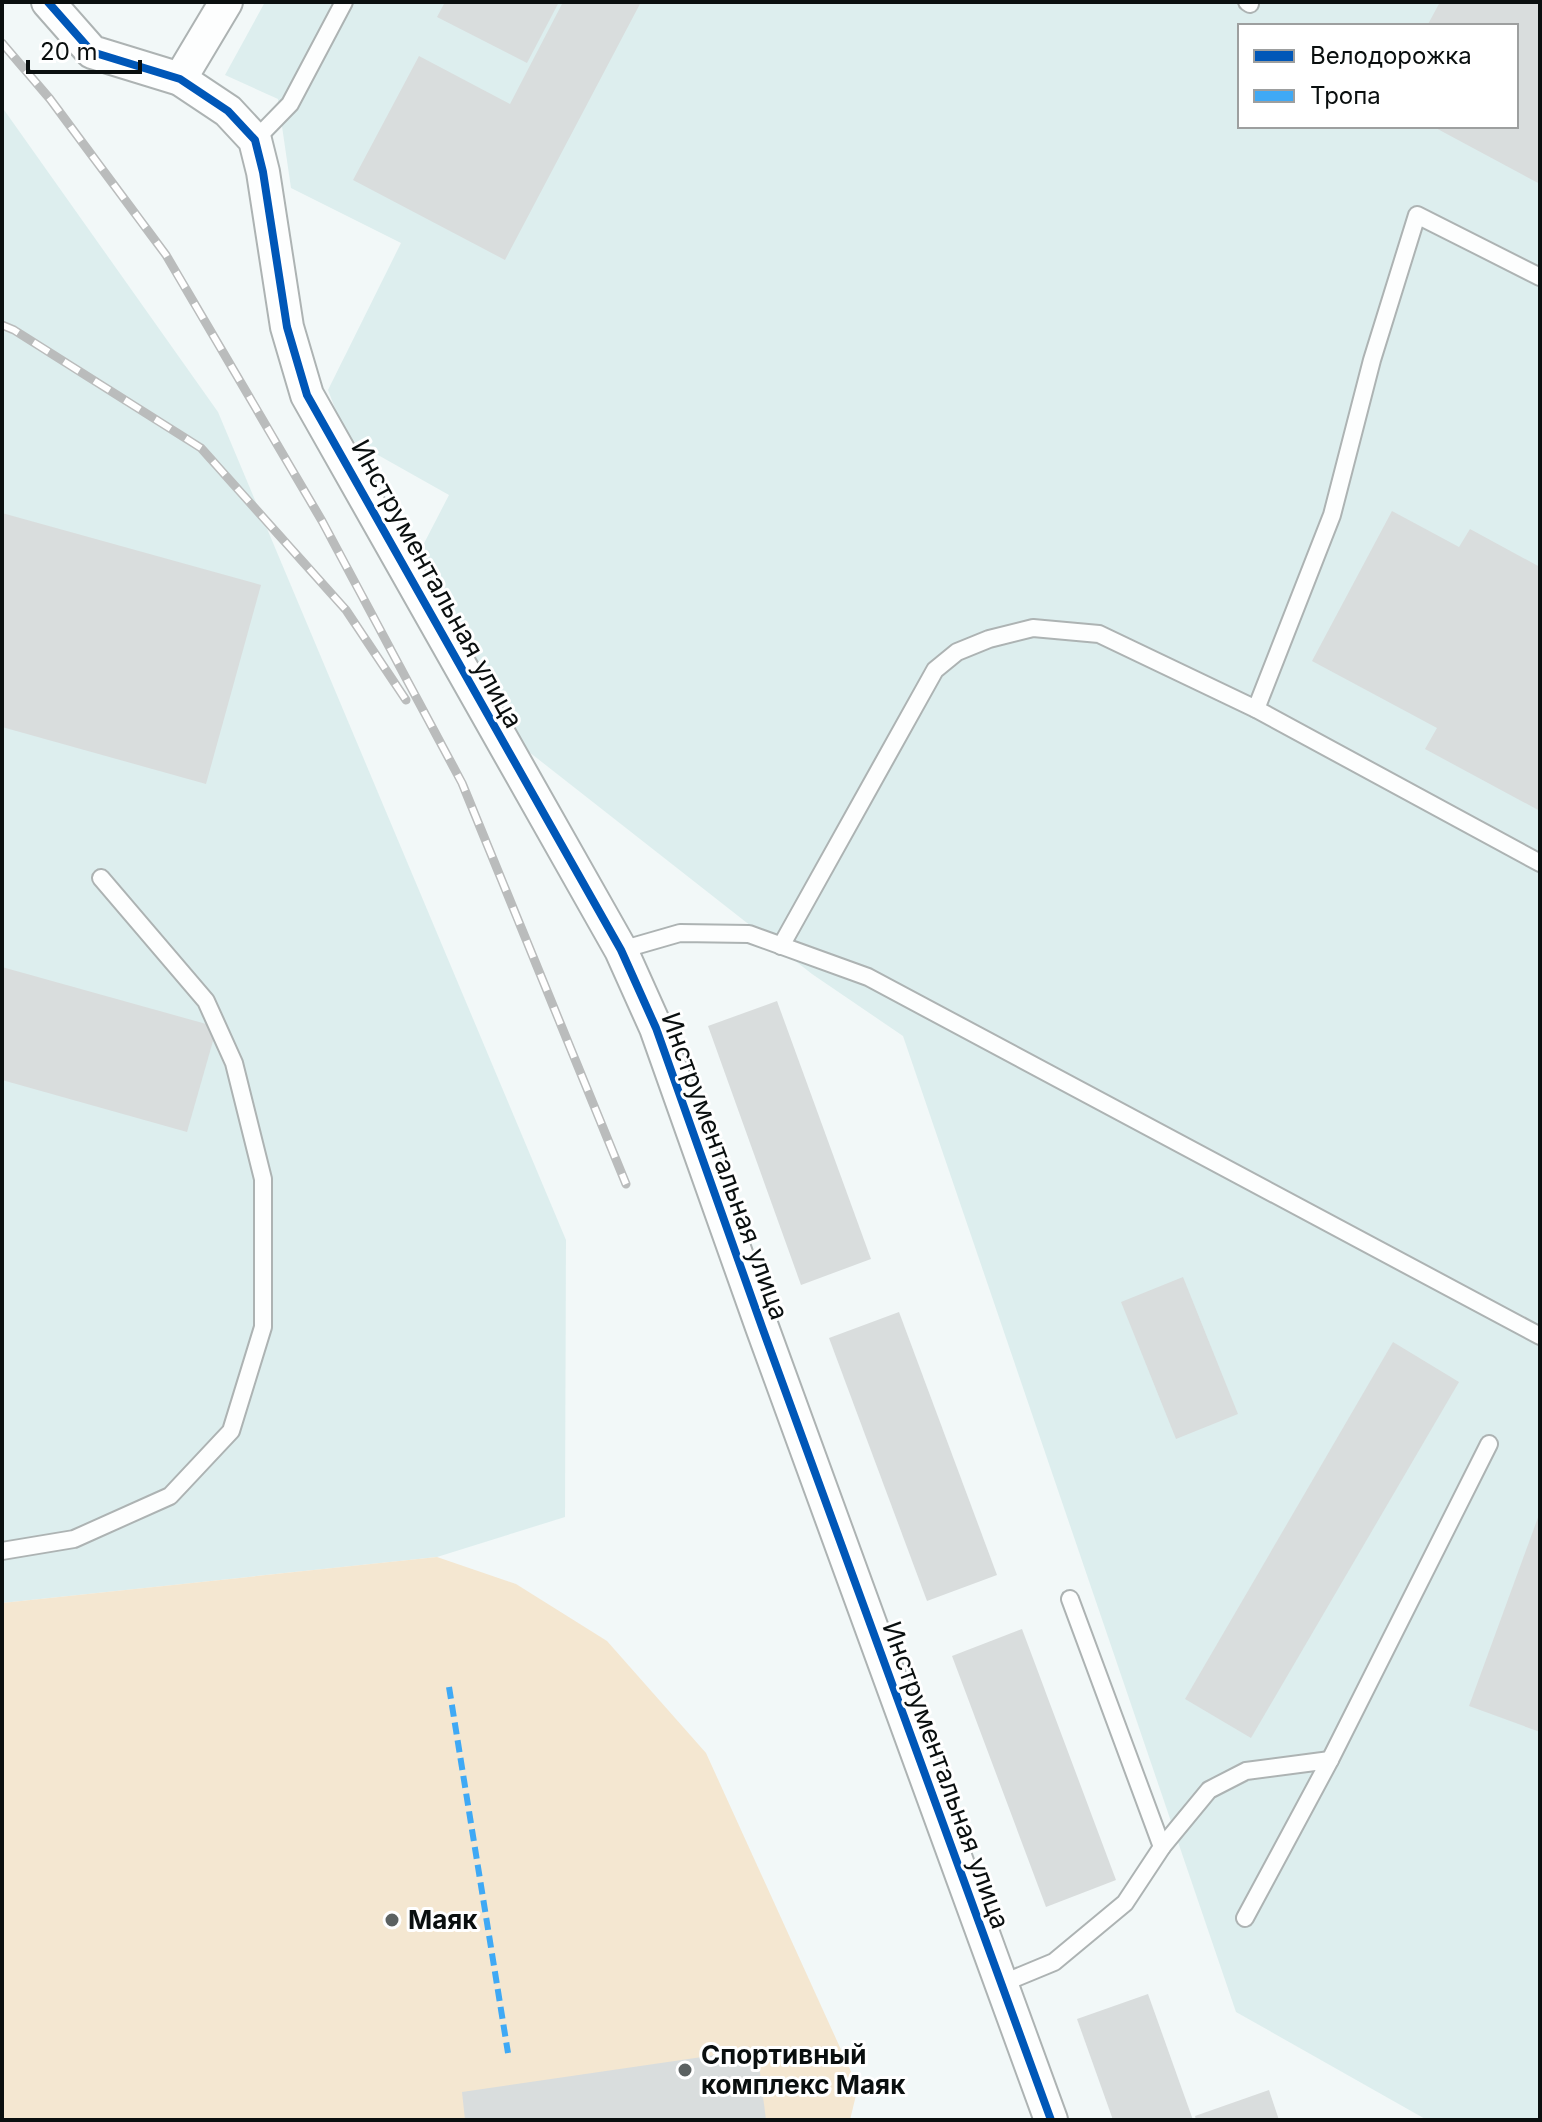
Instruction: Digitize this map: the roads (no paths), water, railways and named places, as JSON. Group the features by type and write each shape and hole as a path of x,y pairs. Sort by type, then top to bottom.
{"street":[{"name":"Инструментальная улица","path":"48,2 92,52 180,79 228,111 255,140 263,172 287,327 307,395 621,950 656,1028 1051,2120"},
{"path":"180,79 226,2"}],"lane":[{"path":"255,140 290,104 344,2"},
{"path":"1256,709 1332,515 1372,360 1417,215 1540,277"},
{"path":"781,946 935,670 957,652 989,639 1033,628 1099,634 1256,709 1540,863"},
{"path":"2,1551 74,1539 170,1496 231,1431 263,1327 263,1179 234,1063 206,1001 101,878"},
{"path":"621,950 680,933 749,934 868,977 1540,1336"},
{"path":"1245,1918 1330,1760 1489,1444"},
{"path":"1070,1599 1162,1847"},
{"path":"1001,1984 1054,1962 1125,1903 1162,1847 1209,1790 1246,1771 1330,1760"}],"railway":[{"path":"2,43 50,99 166,255 322,521 462,783 626,1184"},
{"path":"2,325 201,448 346,610 406,700"}],"place":[{"name":"Маяк","path":"392,1920"},
{"name":"Спортивный комплекс Маяк","path":"685,2070"}]}
